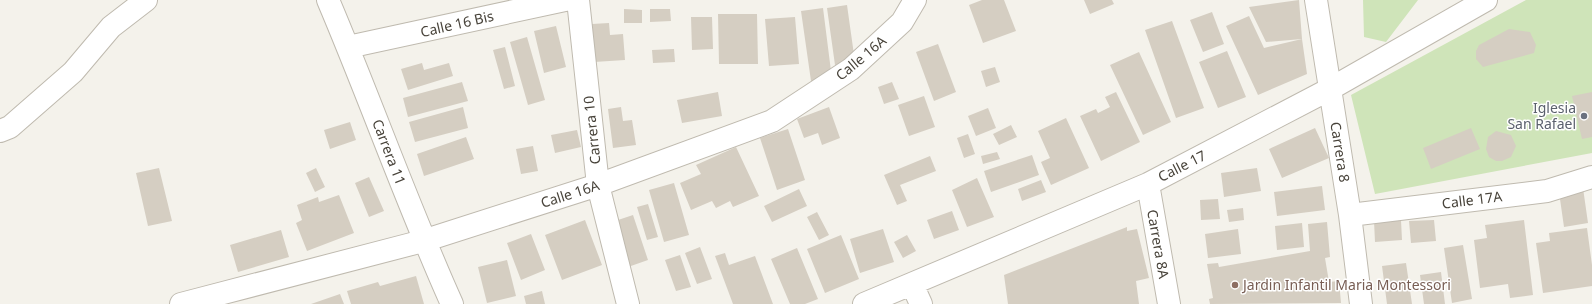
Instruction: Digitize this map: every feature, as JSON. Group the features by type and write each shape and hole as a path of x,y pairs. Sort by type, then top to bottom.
{"street":[{"path":"0,131 10,127 73,72 111,27 146,0"},
{"name":"Carrera 11","path":"328,0 348,47 423,241 452,304"},
{"name":"Calle 16 Bis","path":"348,47 565,0"},
{"name":"Carrera 10","path":"578,0 598,185 628,304"},
{"name":"Calle 16A","path":"181,304 423,241 598,185 772,120 852,69 902,22 915,0"},
{"name":"Carrera 8","path":"1316,0 1350,215 1361,304"},
{"name":"Calle 17","path":"864,304 1148,184 1330,89 1486,0"},
{"name":"Calle 17A","path":"1350,215 1547,191 1592,177"},
{"name":"Carrera 8A","path":"1148,184 1169,304"},
{"path":"912,284 921,304"}],"green space":[{"path":"1363,0 1418,0 1386,42 1364,37"},
{"path":"1526,0 1592,0 1592,153 1375,194 1351,95"}],"building":[{"path":"982,0 1004,0 1016,31 983,43 969,5"},
{"path":"1084,0 1112,0 1114,4 1090,14"},
{"path":"1299,0 1302,39 1266,42 1249,7"},
{"path":"847,5 855,62 835,65 827,8"},
{"path":"823,8 832,79 811,81 801,11"},
{"path":"624,9 642,10 642,23 624,23"},
{"path":"650,9 670,9 671,21 650,22"},
{"path":"1212,12 1224,44 1203,52 1190,20"},
{"path":"718,14 757,14 758,64 719,64"},
{"path":"1249,16 1264,48 1302,39 1307,74 1258,95 1226,26"},
{"path":"691,17 712,17 713,49 692,50"},
{"path":"795,17 799,64 769,66 765,19"},
{"path":"1172,21 1204,108 1176,118 1145,30"},
{"path":"609,23 610,35 623,34 625,60 594,62 592,24"},
{"path":"556,26 566,67 544,73 534,31"},
{"path":"1509,29 1530,32 1536,45 1534,53 1483,67 1476,59 1476,51 1479,45"},
{"path":"527,37 545,100 528,105 510,42"},
{"path":"938,44 956,92 934,101 916,52"},
{"path":"505,47 515,86 504,89 493,50"},
{"path":"674,49 675,62 653,63 652,50"},
{"path":"1227,51 1246,97 1218,108 1199,62"},
{"path":"1139,52 1171,122 1143,135 1110,65"},
{"path":"422,63 424,70 449,63 453,76 408,90 401,69"},
{"path":"995,67 1000,82 986,87 981,71"},
{"path":"462,82 468,101 408,117 403,98"},
{"path":"892,82 899,99 884,104 878,87"},
{"path":"718,92 722,116 682,123 677,100"},
{"path":"1116,92 1140,142 1101,161 1080,116 1096,109 1098,113 1110,107 1105,97"},
{"name":"Iglesia San Rafael","path":"1592,92 1592,137 1582,139 1572,96"},
{"path":"924,96 935,127 909,136 898,105"},
{"path":"463,107 468,128 415,142 409,122"},
{"path":"621,107 623,121 632,120 636,145 613,148 608,109"},
{"path":"829,107 840,138 822,145 818,133 804,138 797,119"},
{"path":"988,108 996,128 976,136 968,116"},
{"path":"1066,118 1089,168 1051,185 1041,162 1050,158 1038,131"},
{"path":"350,122 356,140 330,149 324,130"},
{"path":"1011,125 1017,137 999,145 993,134"},
{"path":"1315,128 1329,158 1282,178 1269,149"},
{"path":"1471,128 1480,149 1431,169 1423,148"},
{"path":"788,129 805,180 777,190 760,138"},
{"path":"577,130 581,147 555,153 551,135"},
{"path":"1496,131 1511,135 1516,146 1511,157 1502,161 1496,161 1489,157 1486,149 1488,137"},
{"path":"968,134 975,154 964,158 957,138"},
{"path":"466,137 474,159 424,176 417,154"},
{"path":"533,146 538,171 521,174 516,149"},
{"path":"736,147 759,196 733,207 730,201 716,208 712,201 691,210 680,183 701,174 696,165"},
{"path":"997,152 1000,159 983,164 981,156"},
{"path":"1032,155 1039,175 991,192 984,171"},
{"path":"930,156 936,171 900,185 907,201 897,205 884,175"},
{"path":"159,168 172,221 148,226 136,173"},
{"path":"316,168 325,187 315,192 306,173"},
{"path":"1257,168 1261,191 1224,197 1221,173"},
{"path":"369,177 384,211 369,217 355,183"},
{"path":"977,178 994,217 967,227 952,190"},
{"path":"1041,180 1046,192 1022,201 1018,189"},
{"path":"674,183 689,235 664,242 649,190"},
{"path":"1322,186 1325,210 1277,216 1274,192"},
{"path":"1583,188 1588,223 1564,227 1559,192"},
{"path":"799,189 807,206 772,222 764,206"},
{"path":"339,195 354,233 307,251 296,223 302,220 297,205 318,197 319,202"},
{"path":"1218,199 1220,219 1201,220 1200,200"},
{"path":"648,204 658,237 647,240 637,207"},
{"path":"1243,208 1244,220 1229,222 1227,210"},
{"path":"952,211 959,230 934,239 927,220"},
{"path":"817,212 829,235 819,240 807,217"},
{"path":"633,215 648,260 628,267 612,222"},
{"path":"585,220 602,265 562,280 545,235"},
{"path":"1401,220 1402,240 1375,242 1374,221"},
{"path":"1434,220 1436,241 1411,243 1409,221"},
{"path":"1524,220 1533,295 1510,298 1508,284 1480,288 1474,240 1487,238 1485,225"},
{"path":"1327,222 1330,257 1325,258 1329,282 1339,281 1341,303 1210,304 1209,299 1213,298 1207,264 1218,263 1219,267 1310,251 1308,224"},
{"path":"1302,223 1304,247 1277,250 1275,226"},
{"path":"1127,227 1127,231 1137,229 1149,278 1136,281 1139,304 1008,304 1004,275"},
{"path":"1587,228 1592,265 1592,286 1543,293 1536,243 1550,241 1549,233"},
{"path":"883,229 894,262 860,273 850,239"},
{"path":"1238,229 1241,254 1208,258 1205,234"},
{"path":"281,230 289,257 238,272 230,245"},
{"path":"531,234 545,270 521,280 507,243"},
{"path":"841,235 859,279 825,293 807,249"},
{"path":"907,235 916,251 903,258 894,242"},
{"path":"1463,245 1472,299 1452,303 1444,248"},
{"path":"700,247 712,279 697,284 685,253"},
{"path":"797,248 818,299 805,304 790,304 771,259"},
{"path":"725,253 729,265 755,256 773,304 733,304 715,256"},
{"path":"680,255 691,287 676,291 665,260"},
{"path":"507,260 516,296 487,303 478,267"},
{"path":"1406,263 1412,304 1387,304 1382,266"},
{"path":"1441,272 1445,304 1424,304 1420,275"},
{"path":"416,276 424,304 351,304 347,291 378,282 380,286"},
{"path":"542,291 545,304 526,304 524,296"},
{"path":"340,294 344,304 311,304"}],"place":[{"name":"Iglesia San Rafael","path":"1584,116"},
{"name":"Jardin Infantil Maria Montessori","path":"1235,285"}]}
